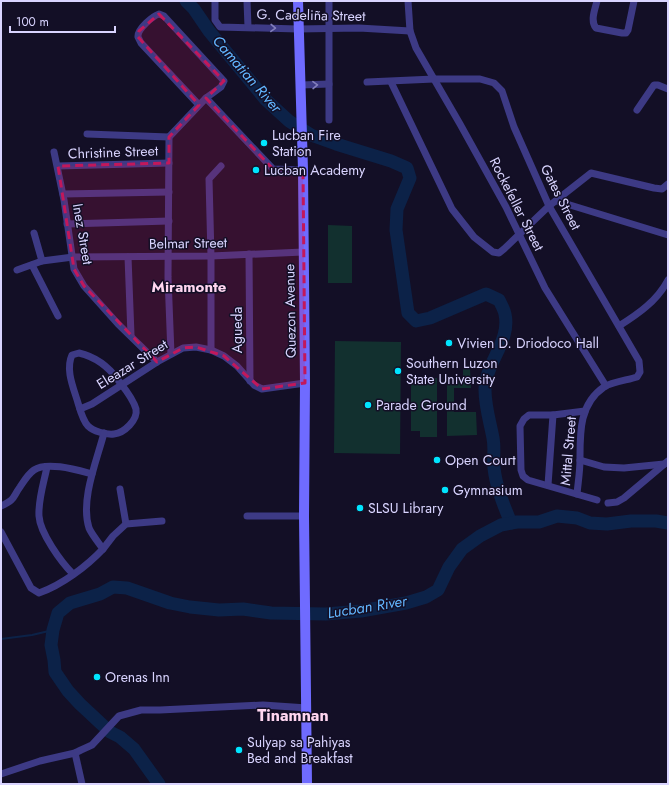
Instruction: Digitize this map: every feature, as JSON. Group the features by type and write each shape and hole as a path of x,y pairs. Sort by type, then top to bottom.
{"main road":[{"name":"Quezon Avenue","path":"298,1 303,170 305,382 304,516 307,784"}],"street":[{"name":"G. Cadeliña Street","path":"215,1 215,20 220,27 298,29 359,28 410,31"},
{"path":"247,1 248,27"},
{"path":"329,1 329,120"},
{"name":"Rockefeller Street","path":"408,1 410,31 416,48 506,207 545,288 606,386"},
{"path":"597,1 593,18 594,26 596,28 626,33 628,30 634,1"},
{"path":"171,354 169,332 168,256 169,137 206,98 221,87 224,81 164,16 159,14 154,16 139,31 138,37 141,43 199,105"},
{"name":"Gates Street","path":"367,82 434,79 480,79 494,83 502,92 514,126 549,206 639,361 640,372"},
{"path":"391,82 452,209 474,237 493,252 499,252 504,248 549,206 591,173 654,188 662,189 668,184"},
{"path":"301,85 330,84"},
{"path":"637,110 654,85 668,89"},
{"path":"206,98 273,169 303,170"},
{"path":"87,134 169,137"},
{"name":"Inez Street","path":"54,152 63,194 74,269 84,286 118,324 157,362"},
{"name":"Christine Street","path":"58,166 169,163"},
{"path":"211,350 209,179 221,166"},
{"path":"63,194 169,192"},
{"path":"557,201 668,235"},
{"path":"67,224 169,221"},
{"path":"34,233 42,261"},
{"name":"Belmar Street","path":"17,270 42,261 73,257 211,256 303,252"},
{"name":"Agueda","path":"249,254 250,381"},
{"path":"128,257 131,335"},
{"path":"32,265 58,316"},
{"path":"619,326 639,314 650,304 663,289 668,280"},
{"name":"Eleazar Street","path":"80,410 92,404 157,362 183,348 196,347 211,350 224,356 237,366 254,385 262,389 305,382"},
{"path":"79,353 90,355 102,362 122,384 133,399 136,411 134,420 124,430 113,434 100,433 88,426 80,410 73,387 69,361 72,356 79,353"},
{"name":"Mittal Street","path":"577,494 580,442 585,411 592,397 606,386 637,377 640,372"},
{"path":"585,411 553,415 529,414 520,426 521,470 528,480 597,500"},
{"path":"548,485 553,415"},
{"path":"103,549 90,529 86,513 92,474 104,433"},
{"path":"580,460 604,467 624,468 666,463"},
{"path":"608,504 617,502 624,498 666,463"},
{"path":"47,467 39,506 39,518 43,530 57,556 73,574"},
{"path":"1,506 14,499 18,489 30,473 36,468 62,467 92,474"},
{"path":"120,489 126,524"},
{"path":"247,516 304,516"},
{"path":"1,535 31,588 39,593 48,590 93,560 113,536 126,524 162,521"},
{"path":"1,774 40,761 75,753 92,745 119,716 141,710 263,706 307,708"},
{"path":"75,753 82,784"}],"highlighted area":[{"path":"159,14 224,81 206,98 273,169 303,170 305,383 262,389 224,356 196,347 183,348 157,362 84,286 74,269 58,166 169,163 169,137 199,105 138,37 139,31"}],"green space":[{"path":"328,225 352,226 352,283 328,283"},
{"name":"Parade Ground","path":"335,341 401,342 400,454 334,453"},
{"path":"463,367 470,368 471,388 454,388 454,412 476,412 477,435 447,436 447,380 463,379"},
{"path":"419,378 437,378 437,405 433,405 433,411 437,411 437,437 420,437 420,431 411,431 411,383 419,383"}],"waterway":[{"name":"Camatian River","path":"186,1 266,100 289,121 311,135 391,161 407,168 410,178 397,209 396,230 408,313 416,321 430,318 486,294 499,300 505,312 506,324 501,343 486,380 485,396 494,442 495,475 511,523"},
{"name":"Lucban River","path":"159,784 134,749 120,737 110,732 80,704 68,691 55,672 51,645 53,630 58,613 70,603 100,594 113,587 127,588 170,603 219,610 243,609 271,613 326,614 361,611 406,603 426,597 438,590 449,567 462,549 480,536 501,525 517,522 539,522 557,516 577,518 590,523 607,524 631,521 656,521 668,523"},
{"path":"1,639 32,635 53,630"}],"place":[{"name":"Lucban Fire Station","path":"264,143"},
{"name":"Lucban Academy","path":"256,170"},
{"name":"Vivien D. Driodoco Hall","path":"449,343"},
{"name":"Southern Luzon State University","path":"398,371"},
{"name":"Parade Ground","path":"368,405"},
{"name":"Open Court","path":"437,460"},
{"name":"Gymnasium","path":"445,490"},
{"name":"SLSU Library","path":"360,508"},
{"name":"Orenas Inn","path":"97,677"},
{"name":"Sulyap sa Pahiyas Bed and Breakfast","path":"239,750"}],"district":[{"name":"Miramonte","path":"189,287"},
{"name":"Tinamnan","path":"293,715"}]}
